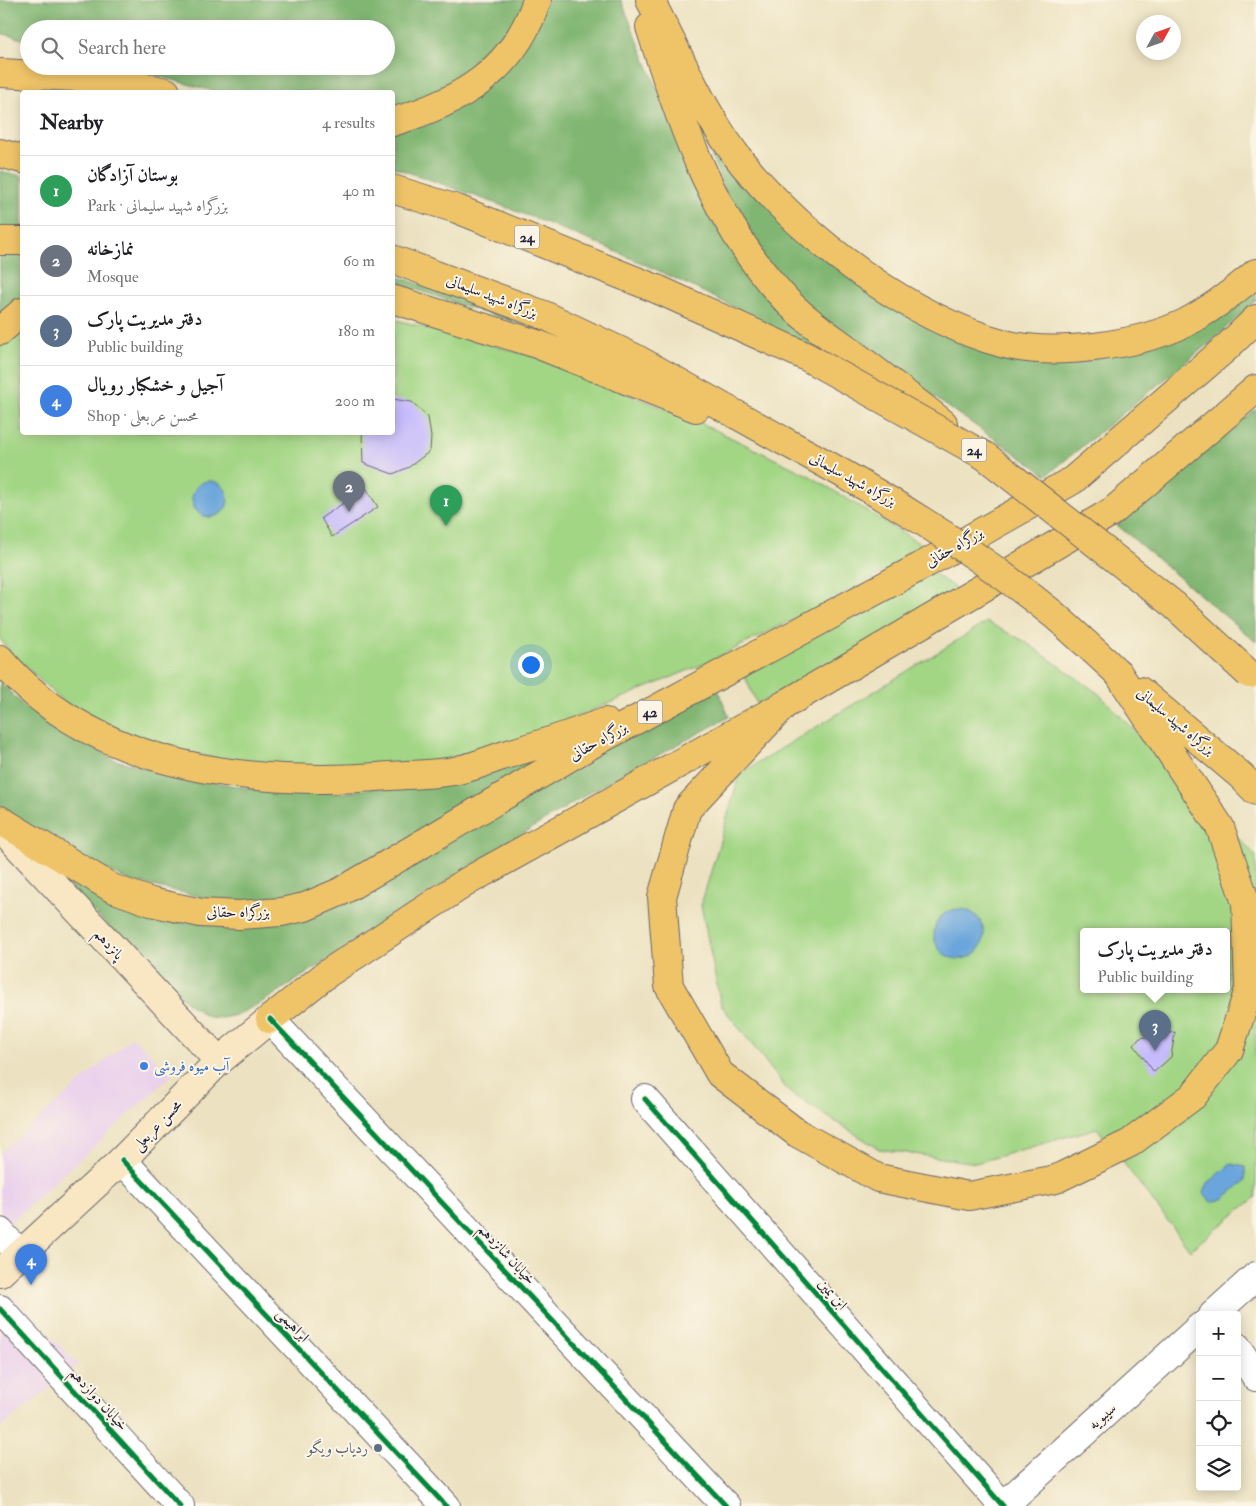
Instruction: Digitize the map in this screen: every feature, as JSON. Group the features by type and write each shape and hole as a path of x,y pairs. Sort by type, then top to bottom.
{"highway":[{"path":"395,121 429,111 462,94 491,73 514,45 537,0"},
{"path":"642,0 668,86 711,188 736,237 769,282 792,306 820,330 985,456"},
{"path":"650,0 715,124 742,163 794,219 853,268 935,317 1006,344 1039,348 1108,346 1151,335 1185,323 1219,301 1256,273"},
{"path":"0,73 57,90"},
{"path":"0,73 20,74"},
{"path":"37,75 110,79 157,90"},
{"path":"0,153 20,158"},
{"name":"24","path":"395,190 457,209 659,290 805,356 985,456 1174,605 1252,677"},
{"path":"0,241 20,240"},
{"name":"بزرگراه شهید سلیمانی","path":"395,260 544,316 627,354 884,496 946,535 1053,614 1118,673 1240,775 1256,791"},
{"path":"395,300 537,344 730,422 782,440"},
{"path":"0,331 20,314"},
{"name":"بزرگراه حقانی","path":"0,820 112,888 151,902 201,912 239,915 281,912 305,907 342,892 419,848 507,793 686,692 927,563 1073,480 1256,319"},
{"path":"270,1019 328,973 468,881 784,706 1113,511 1256,389"},
{"path":"0,659 12,674 44,701 79,724 134,750 222,773 292,779 352,779 458,770 572,734 686,692"},
{"path":"784,706 687,809 662,898 669,986 720,1074 797,1133 878,1178 969,1196 1056,1179 1130,1143 1193,1096 1223,1058 1229,1050 1249,989 1246,902 1220,827 1118,673"}],"main road":[{"name":"پانزدهم","path":"0,827 219,1061"},
{"name":"محسن عربعلی","path":"0,1273 122,1160 219,1061 270,1019"}],"street":[{"name":"خیابان شانزدهم","path":"270,1019 726,1506"},
{"name":"ابن یمین","path":"644,1099 1003,1506"},
{"name":"ابراهیمی","path":"122,1160 446,1506"},
{"path":"0,1232 20,1254"},
{"name":"سیبویه","path":"1218,1311 1256,1276"},
{"name":"خیابان دوازدهم","path":"0,1309 180,1506"},
{"name":"سیبویه","path":"1003,1506 1196,1331"},
{"path":"1241,1353 1256,1377"}],"shaded area":[{"path":"132,1037 172,1075 0,1232 0,1153"},
{"path":"11,1295 78,1365 0,1428 0,1305"}],"green space":[{"path":"0,0 526,0 497,50 478,72 454,88 395,112 395,90 210,90 154,75 395,75 395,20 20,20 20,39 0,33"},
{"path":"548,0 621,0 696,183 713,217 898,397 747,314 658,270 546,223 395,168 395,130 447,114"},
{"path":"680,78 723,148 911,316 1085,356 1256,282 1256,300 1213,340 1047,475 807,310 766,267 730,203"},
{"path":"0,171 20,176 20,231 0,232"},
{"path":"20,252 20,298 0,314 0,253"},
{"path":"395,276 464,300 534,329 395,283"},
{"path":"395,320 532,356 699,422 810,476 927,548 835,599 706,663 518,741 406,769 253,766 139,742 66,704 12,654 0,639 0,349 20,330 20,435 395,435"},
{"path":"1256,409 1256,642 1117,525"},
{"path":"932,572 966,596 757,704 742,670"},
{"path":"987,622 1024,641 1099,694 1256,856 1256,1197 1190,1250 1097,1128 976,1163 879,1149 790,1093 721,1005 701,905 740,774"},
{"path":"0,682 26,708 115,760 195,779 260,790 343,793 520,763 571,747 400,848 297,898 256,902 216,900 130,881 82,859 0,805"},
{"path":"717,687 729,717 592,791 463,871 266,1000 237,1015 222,1018 208,1017 190,1005 15,836 91,892 118,906 146,916 180,922 270,925"}],"water":[{"path":"210,481 217,482 223,486 227,492 227,506 223,512 217,516 210,517 203,516 197,512 193,506 192,499 193,492 197,486 203,482"},
{"path":"954,909 964,909 977,916 984,929 984,939 977,952 964,959 954,959 945,955 938,948 934,939 934,929 938,920 945,913"},
{"path":"1231,1164 1245,1167 1245,1181 1223,1199 1211,1202 1204,1193 1208,1183"}],"building":[{"path":"395,399 412,402 428,417 431,437 430,451 409,467 393,474 363,463 362,435 395,435"},
{"path":"366,488 378,507 332,537 321,518"},
{"path":"1175,1032 1171,1057 1154,1072 1134,1045 1140,1038"}],"cycle path":[{"path":"270,1019 726,1506"},
{"path":"645,1099 1003,1506"},
{"path":"122,1160 446,1506"},
{"path":"0,1309 180,1506"}],"place":[{"name":"نمازخانه","path":"349,512"},
{"name":"بوستان آزادگان","path":"446,526"},
{"name":"دفتر مدیریت پارک","path":"1155,1051"},
{"name":"آب میوه فروشی","path":"144,1066"},
{"name":"آجیل و خشکبار رویال","path":"31,1285"},
{"name":"ردیاب ویگو","path":"378,1448"}]}
